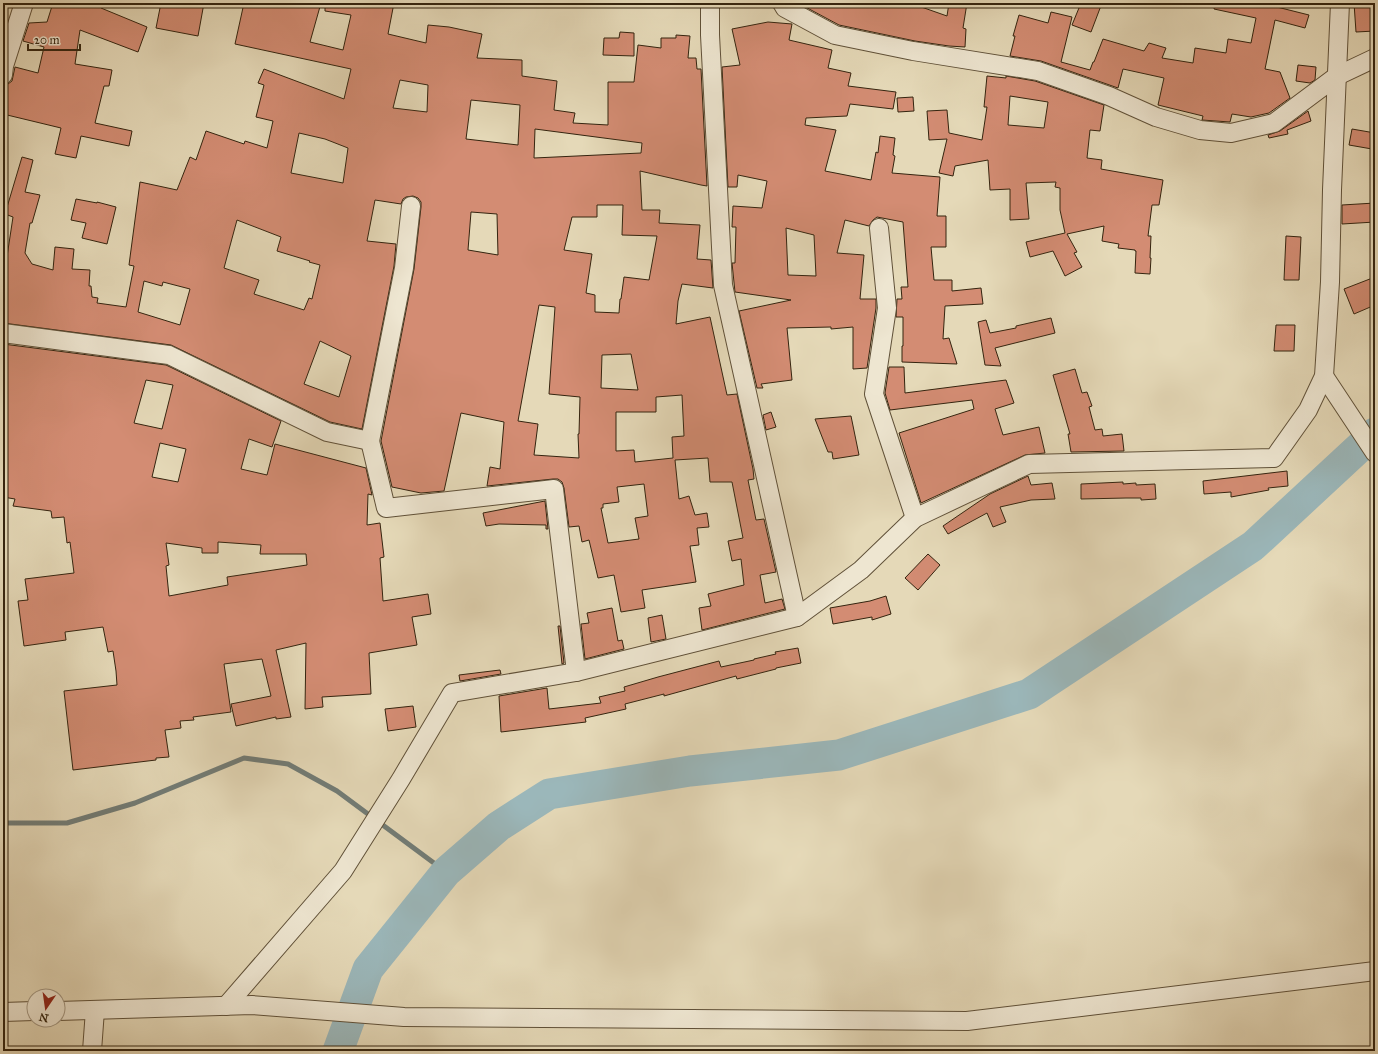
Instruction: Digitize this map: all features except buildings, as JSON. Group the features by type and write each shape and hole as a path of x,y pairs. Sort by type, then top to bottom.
{"street":[{"path":"3,75 4,66 24,3"},
{"path":"710,3 710,43 723,285 797,616"},
{"path":"782,3 785,8 836,35 912,51 1038,71 1109,96 1156,117 1200,130 1232,133 1274,123 1337,76 1375,58"},
{"path":"226,1006 343,871 401,779 452,693 576,672 797,616 861,570 915,518 1029,464 1274,458 1328,382 1340,3"},
{"path":"411,206 404,268 370,441 386,508 554,489 576,672"},
{"path":"879,228 887,308 874,394 915,518"},
{"path":"3,333 169,355 327,432 370,441"},
{"path":"1328,382 1375,453"},
{"path":"66,1011 252,1005 404,1017 967,1021 1375,971"},
{"path":"92,1051 95,1010"},
{"path":"3,1012 26,1011"}],"waterway":[{"path":"338,1051 368,969 446,872 499,826 549,794 690,771 839,755 1029,694 1253,546 1375,433"},
{"path":"3,823 67,823 135,803 244,758 288,764 337,791 446,872"}]}
